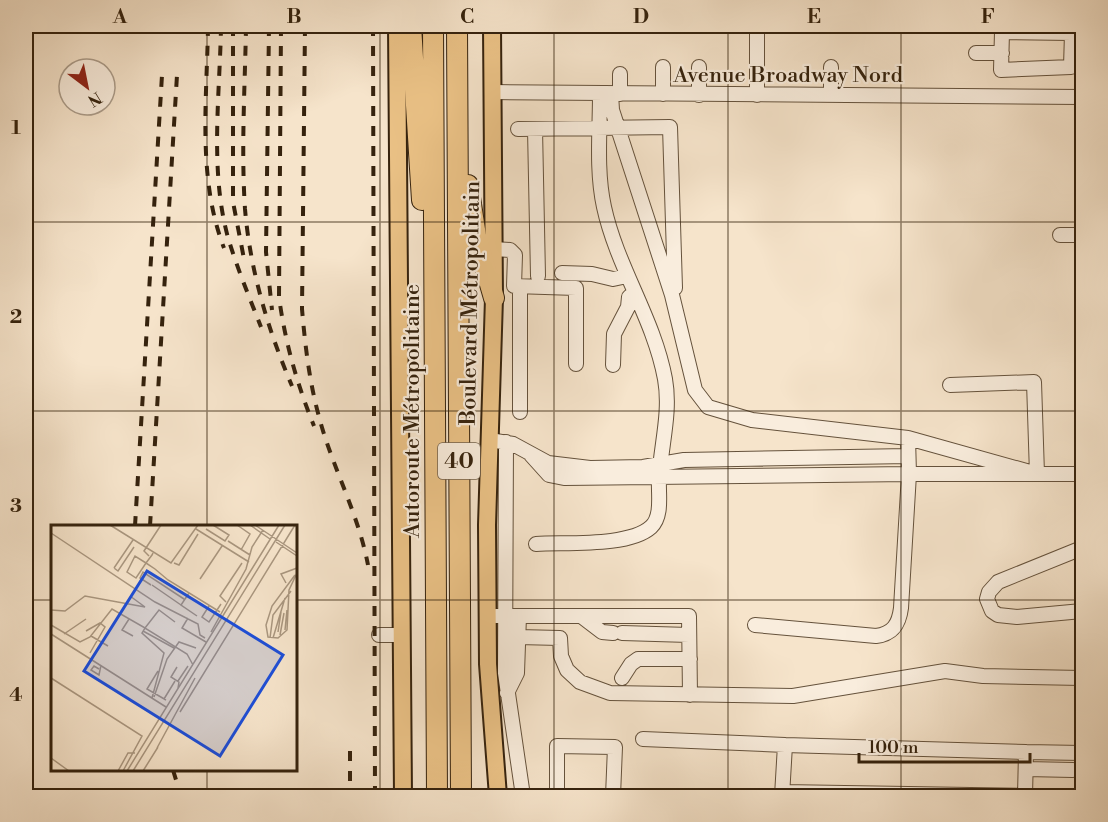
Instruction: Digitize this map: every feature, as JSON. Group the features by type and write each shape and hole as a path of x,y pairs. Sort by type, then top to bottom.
{"highway":[{"path":"411,26 435,412"},
{"name":"Autoroute Métropolitaine","path":"433,26 437,796"},
{"name":"40","path":"457,26 461,796"},
{"path":"458,126 476,236 494,298"}],"main road":[{"path":"397,26 403,796"},
{"name":"Boulevard Métropolitain","path":"492,26 494,298 504,616 489,674 498,796"}],"street":[{"path":"1002,32 1072,33 1077,40 1077,57 1071,67 1043,67 1029,71 1001,70 1002,53 1002,32"},
{"path":"757,34 757,95"},
{"path":"976,53 1002,53"},
{"path":"831,66 831,95"},
{"path":"663,67 663,94"},
{"path":"699,67 699,95"},
{"path":"1029,71 1029,97"},
{"path":"536,544 621,539 639,535 654,524 658,517 666,420 665,380 656,347 612,234 601,190 600,128 610,94 620,74"},
{"name":"Avenue Broadway Nord","path":"493,92 1083,97"},
{"path":"610,94 612,110 675,310 695,390 708,407 752,420 908,438 1037,474"},
{"path":"518,129 670,127 675,310"},
{"path":"535,129 538,276"},
{"path":"1060,235 1083,235"},
{"path":"494,249 507,249 513,252 514,286 576,288 576,364"},
{"path":"562,273 592,274 613,279 627,276"},
{"path":"520,287 520,412"},
{"path":"613,365 614,334 628,307 629,297 634,293"},
{"path":"950,385 1034,382 1037,474"},
{"path":"755,625 876,636 890,632 897,626 901,609 909,474 908,438"},
{"path":"498,441 531,455 544,472 554,477 660,471 1083,474"},
{"path":"660,471 684,460 736,461 909,456"},
{"path":"1083,548 998,582 989,592 987,599 993,611 1007,617 1083,611"},
{"path":"504,616 689,616 690,695"},
{"path":"504,616 518,638 517,673 507,693"},
{"path":"504,616 507,693 523,796"},
{"path":"549,616 549,638"},
{"path":"581,616 602,632 689,635"},
{"path":"378,635 402,635"},
{"path":"518,638 560,638 561,656 567,670 591,688 610,693 803,695 945,671 983,676 1083,678"},
{"path":"622,678 631,664 638,659 690,659"},
{"path":"643,739 1083,753"},
{"path":"785,745 782,794 1031,796"},
{"path":"557,796 557,746 615,747 613,796"},
{"path":"1025,796 1026,752"},
{"path":"1026,769 1072,770"}],"railway":[{"path":"208,26 207,166 210,194 224,248"},
{"path":"221,26 217,134 219,188 229,241 261,327"},
{"path":"233,26 233,202 245,264"},
{"path":"246,26 243,164 247,232 261,299 292,386"},
{"path":"269,26 266,252 272,310"},
{"path":"281,26 279,297 292,363 314,426"},
{"path":"305,26 302,309 306,348 312,387 323,432 358,526 368,565"},
{"path":"373,26 375,796"},
{"path":"135,525 162,75"},
{"path":"150,525 177,75"},
{"path":"350,751 350,796"},
{"path":"173,771 181,796"}]}
